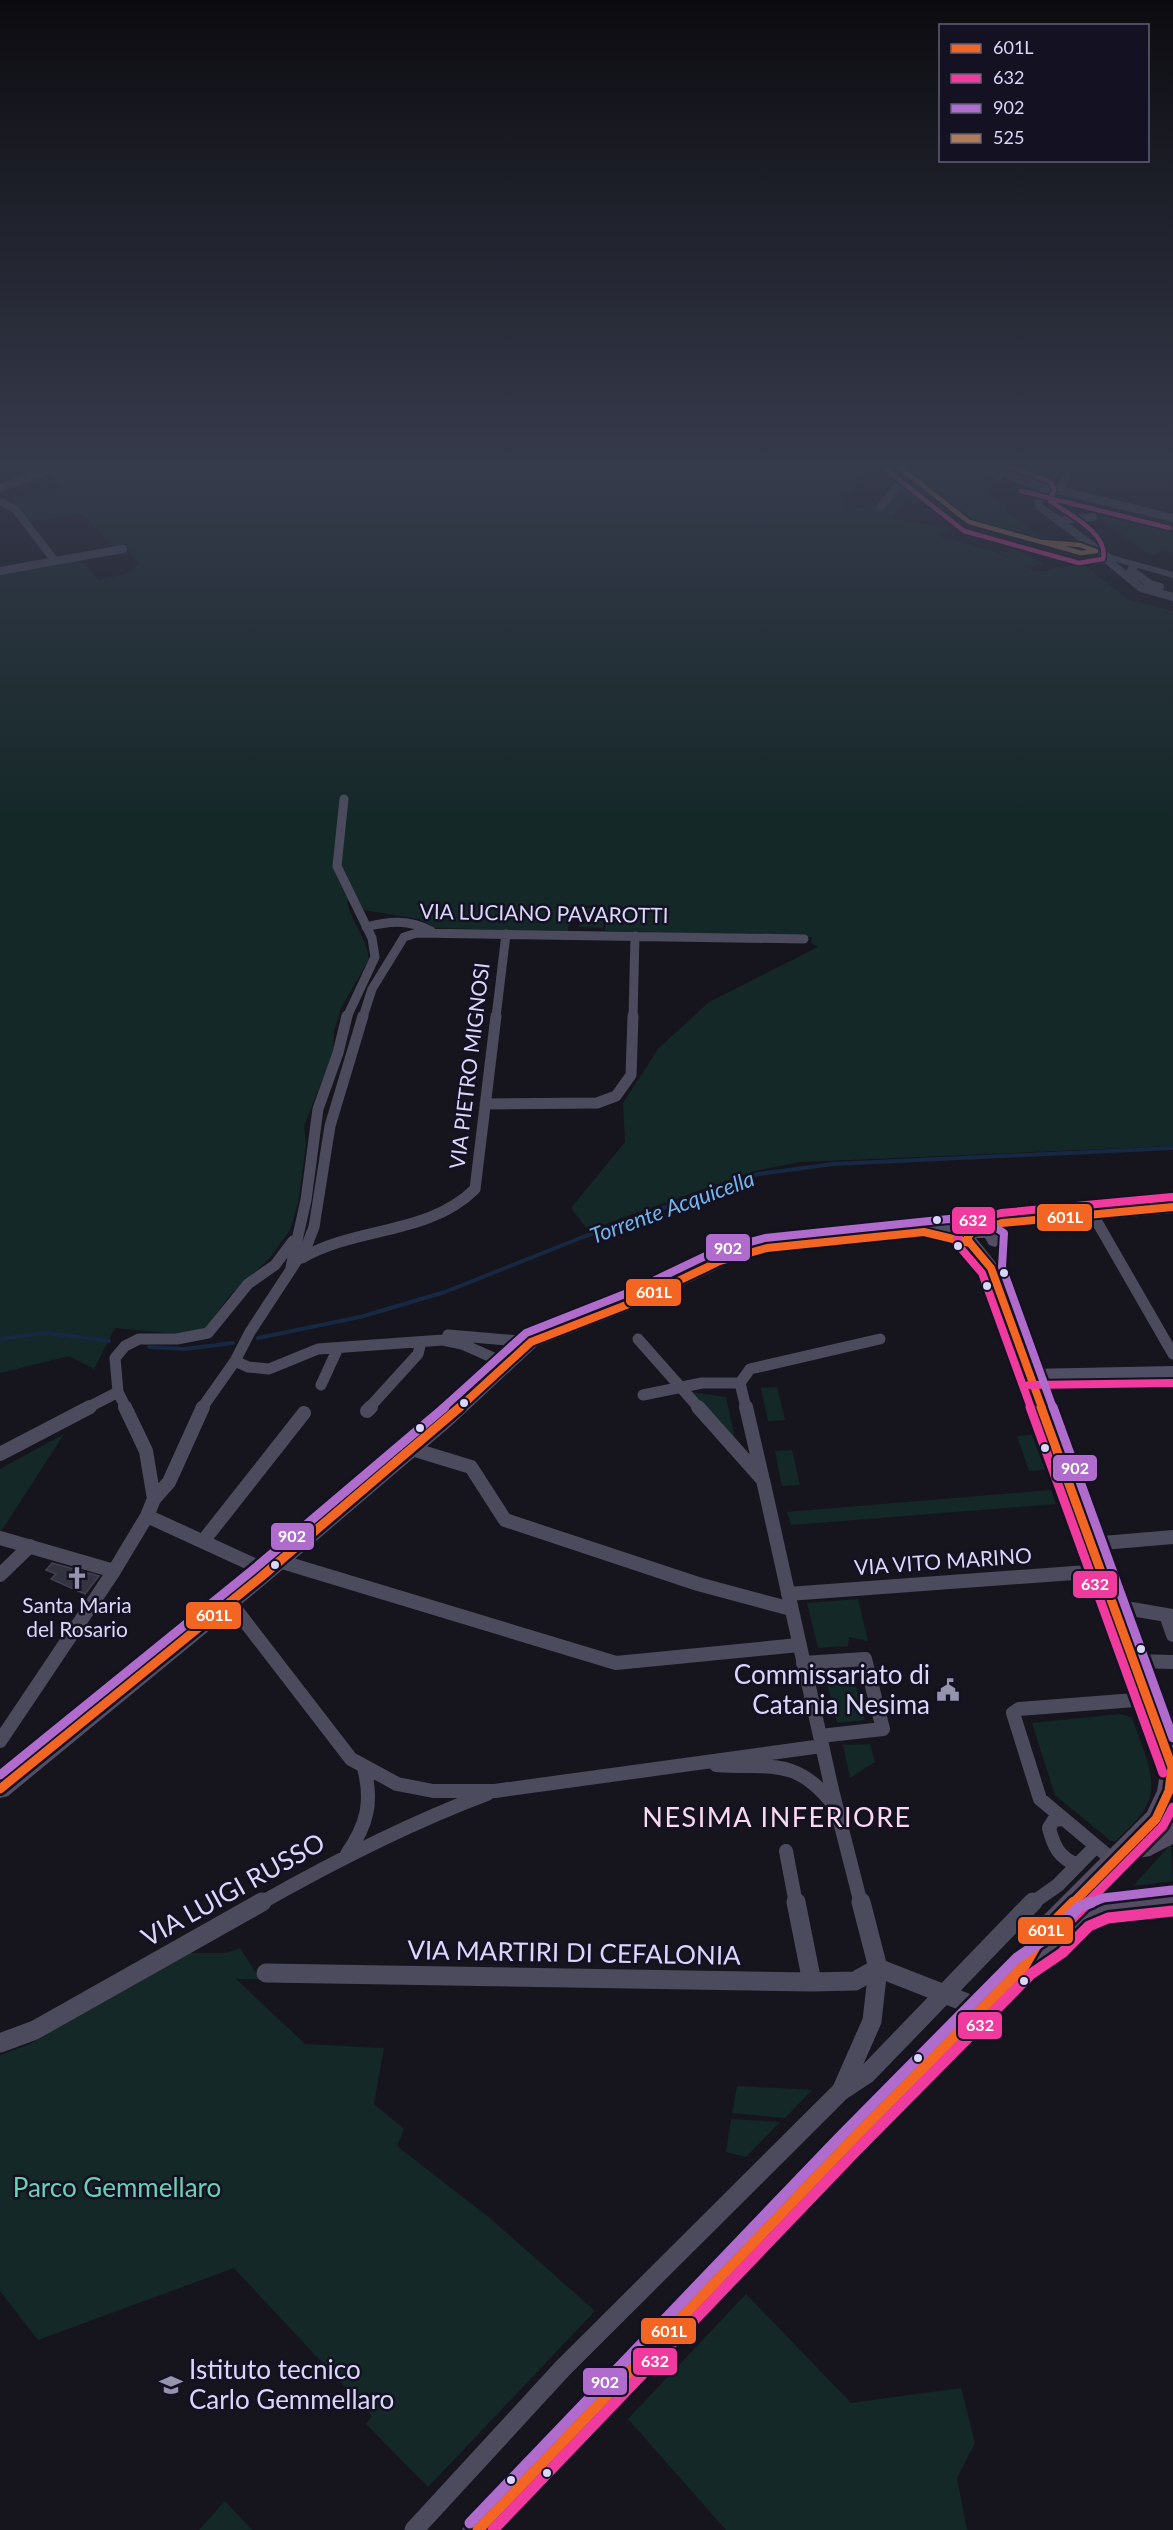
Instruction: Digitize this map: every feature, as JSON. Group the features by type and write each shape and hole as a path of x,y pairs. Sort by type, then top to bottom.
{"main road":[{"path":"0,1789 230,1602 412,1449 531,1342 634,1302 738,1254 767,1248 924,1232 982,1239 999,1235 1023,1221 1173,1207"},
{"path":"982,1239 990,1269 1173,1768 1163,1808 1156,1819 1112,1852 1043,1933 1024,1966"},
{"path":"1029,1375 1173,1372"},
{"path":"1112,1852 1146,1846 1173,1832"},
{"path":"478,2530 980,2008 1024,1966 1055,1945 1083,1917 1105,1908 1173,1900"}],"street":[{"path":"1132,581 1141,588 1173,597"},
{"path":"1146,581 1173,590"},
{"path":"1141,588 1150,584"},
{"path":"0,1741 114,1571 147,1516 154,1498 169,1482 190,1431 207,1399 235,1361 250,1332 289,1274 306,1200 318,1109 338,1053 347,1016 373,963 375,951 372,938 337,866 344,800"},
{"path":"366,927 401,921 421,925 435,933"},
{"path":"372,938 377,930 388,926 401,928 407,934"},
{"name":"VIA LUCIANO PAVAROTTI","path":"310,1247 330,1125 366,1005 388,962 407,934 804,939"},
{"name":"VIA PIETRO MIGNOSI","path":"289,1274 310,1247 433,1216 465,1201 475,1189 506,934"},
{"path":"485,1104 597,1103 609,1100 622,1090 632,1069 635,936"},
{"path":"1094,1215 1173,1354"},
{"path":"154,1498 146,1450 118,1392 115,1358 125,1346 139,1339 177,1340 208,1333 248,1284 265,1274 282,1257 298,1233"},
{"path":"265,1274 289,1274"},
{"path":"421,1342 444,1335 460,1335 531,1342"},
{"path":"638,1339 764,1480"},
{"path":"740,1383 750,1370 757,1366 880,1339"},
{"path":"235,1361 245,1367 267,1370 284,1366 310,1351 450,1341 505,1363"},
{"path":"367,1411 418,1354 421,1342"},
{"path":"321,1385 338,1348"},
{"path":"644,1395 702,1383 740,1383"},
{"path":"740,1383 764,1480 821,1741 878,1968 872,2021 841,2091"},
{"path":"0,1454 118,1392"},
{"path":"204,1540 304,1413"},
{"path":"412,1449 471,1467 505,1520 698,1584 791,1609"},
{"path":"147,1516 273,1566 616,1663 799,1645"},
{"path":"1091,1544 1173,1537"},
{"path":"0,1538 114,1571"},
{"path":"0,1575 30,1546"},
{"name":"VIA VITO MARINO","path":"788,1594 1101,1571"},
{"path":"230,1602 351,1759 397,1784 417,1788 495,1791 700,1762 883,1729 865,1659 803,1663"},
{"path":"1114,1606 1169,1616 1173,1635"},
{"path":"1112,1852 1040,1800 1013,1713 1019,1709 1141,1680 1173,1662"},
{"path":"700,1762 745,1768 787,1767 811,1779 838,1812"},
{"path":"346,1855 368,1821 371,1805 364,1768"},
{"name":"VIA LUIGI RUSSO","path":"0,2043 35,2030 346,1855 444,1810 495,1791"},
{"path":"1063,1818 1054,1820 1049,1828 1055,1850 1060,1858 1078,1864"},
{"path":"786,1851 812,1982"},
{"path":"423,2527 563,2368 841,2091 867,2074 942,1993 1037,1898 1058,1884 1078,1864 1112,1852"},
{"path":"878,1968 980,2008"},
{"name":"VIA MARTIRI DI CEFALONIA","path":"266,1973 812,1982 855,1981 878,1968"}],"green space":[{"path":"0,581 1104,581 1127,599 1173,611 1173,1146 800,1162 754,1171 588,1230 571,1208 625,1142 623,1103 658,1049 709,1002 818,947 811,943 812,937 605,931 606,906 571,905 568,931 435,928 419,919 363,910 358,900 347,902 365,943 369,959 341,1008 334,1031 333,1053 304,1126 306,1144 298,1204 290,1230 269,1259 230,1295 206,1327 193,1333 177,1334 115,1328 94,1369 69,1356 0,1373"},
{"path":"581,908 604,908 603,928 579,927"},
{"path":"777,1387 785,1420 768,1421 761,1388"},
{"path":"692,1392 726,1397 735,1438"},
{"path":"64,1434 0,1533 0,1469"},
{"path":"1032,1435 1045,1470 1029,1471 1017,1436"},
{"path":"792,1450 800,1485 782,1486 775,1451"},
{"path":"1051,1490 1056,1504 791,1525 787,1512"},
{"path":"858,1599 868,1641 849,1637 848,1646 818,1648 807,1603"},
{"path":"852,1672 865,1720 837,1723 825,1674"},
{"path":"1121,1714 1132,1718 1144,1750 1151,1784 1150,1795 1144,1810 1116,1841 1111,1841 1055,1795 1032,1723"},
{"path":"870,1744 875,1762 850,1778 843,1745"},
{"path":"1171,1844 1173,1881 1133,1886"},
{"name":"Parco Gemmellaro","path":"240,1948 260,1979 236,1979 305,2044 384,2048 374,2104 404,2129 397,2146 491,2219 595,2311 428,2487 366,2424 372,2416 234,2268 38,2340 0,2291 0,2055 30,2044 190,1953 226,1953"},
{"path":"737,2086 812,2090 785,2118 732,2113"},
{"path":"731,2119 780,2122 746,2157 726,2152"},
{"path":"746,2294 851,2403 961,2388 975,2443 957,2478 967,2530 726,2530 628,2419"},
{"path":"225,2501 252,2530 199,2530"}],"building":[{"name":"Santa Maria del Rosario","path":"52,1563 99,1576 85,1594 51,1579 56,1574 46,1570"}],"waterway":[{"name":"Torrente Acquicella","path":"258,1338 360,1317 445,1292 583,1237 758,1174 833,1164 1173,1148"},
{"name":"Torrente Acquicella","path":"0,1339 45,1333 109,1341"},
{"name":"Torrente Acquicella","path":"149,1347 185,1349 233,1343"}],"transit line":[{"name":"632","path":"1163,1773 982,1273 958,1245 957,1239 965,1223 1001,1213 1172,1197"},
{"name":"601L","path":"970,1243 967,1239 971,1232 1002,1223 1173,1207"},
{"name":"902","path":"0,1775 254,1569 438,1413 526,1333 630,1292 716,1251 765,1238 949,1219 984,1220 1004,1233 1002,1267 1173,1738"},
{"name":"601L","path":"0,1789 261,1577 445,1421 531,1342 634,1302 720,1261 767,1248 924,1232 970,1243 991,1268 1172,1767 1169,1791 1156,1819 1043,1933 1024,1966 846,2146 478,2530"},
{"name":"632","path":"1029,1385 1173,1383"},
{"name":"632","path":"1058,1932 1163,1826 1173,1807"},
{"name":"902","path":"470,2523 838,2139 1017,1958 1048,1937 1079,1907 1103,1898 1172,1890"},
{"name":"632","path":"493,2530 854,2153 1031,1974 1062,1953 1089,1926 1108,1918 1173,1911"}],"place":[{"name":"Santa Maria del Rosario","path":"77,1578"},
{"name":"Commissariato di Catania Nesima","path":"948,1690"},
{"name":"Istituto tecnico Carlo Gemmellaro","path":"171,2385"}],"district":[{"name":"NESIMA INFERIORE","path":"777,1818"}]}
